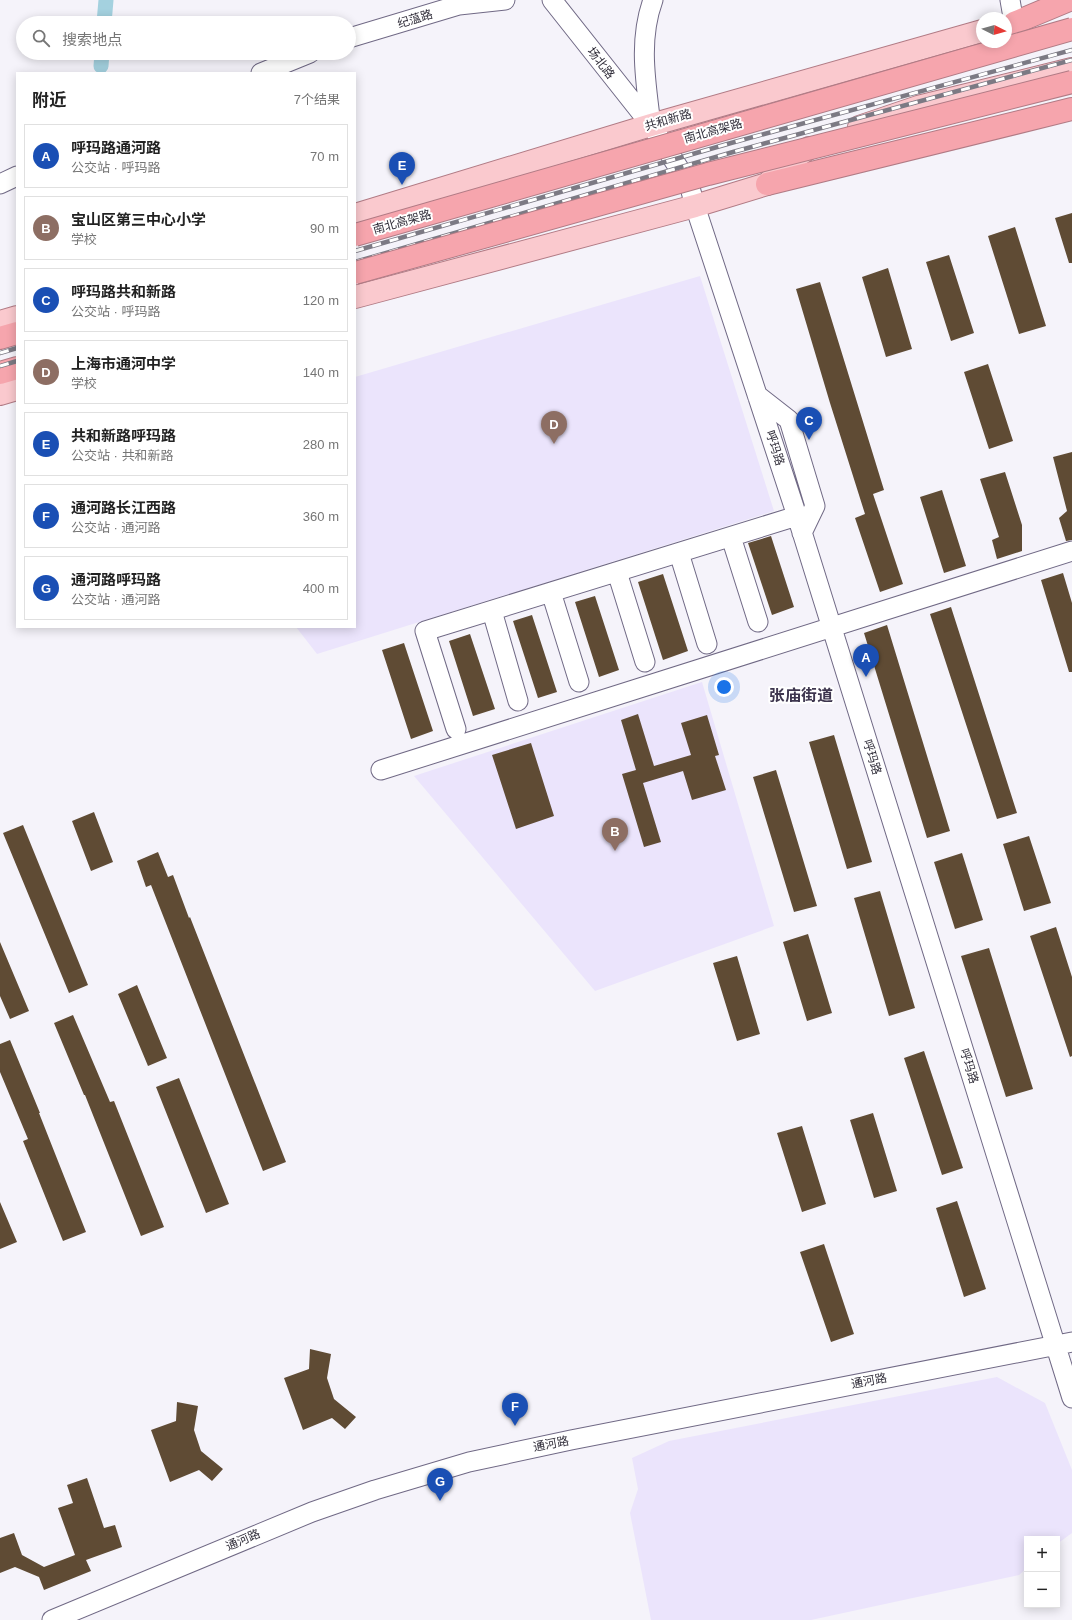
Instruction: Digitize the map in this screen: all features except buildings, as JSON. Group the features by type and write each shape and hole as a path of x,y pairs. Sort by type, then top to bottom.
{"highway":[{"path":"1012,23 1069,0"},
{"name":"南北高架路","path":"356,235 1072,29"},
{"path":"356,273 708,174 1072,82"},
{"path":"767,184 1041,118 1072,109"},
{"path":"0,338 16,334"},
{"path":"0,373 16,368"}],"main road":[{"path":"1012,24 1072,10"},
{"name":"共和新路","path":"356,215 651,125 976,34"},
{"path":"356,297 695,206 767,184 789,162 819,141 918,107 1072,69"},
{"path":"356,207 395,202"},
{"path":"356,308 384,300 416,281"},
{"path":"0,308 16,304"},
{"path":"0,322 16,316"},
{"path":"0,394 16,389"},
{"path":"0,408 16,403"}],"street":[{"name":"纪蕰路","path":"356,36 459,6 506,0"},
{"name":"场北路","path":"552,0 651,125"},
{"path":"456,729 425,632 731,537 800,524 815,506 789,420 757,395 689,184 651,125 644,69 644,42 648,15 653,0"},
{"path":"1010,0 1010,12"},
{"path":"263,72 293,60"},
{"path":"0,184 16,176"},
{"name":"呼玛路","path":"800,524 831,626 1064,1343 1072,1398"},
{"path":"731,537 758,622"},
{"path":"381,770 831,626 1072,551"},
{"path":"679,553 707,644"},
{"path":"616,572 645,662"},
{"path":"551,592 579,682"},
{"path":"492,611 518,701"},
{"name":"通河路","path":"52,1620 312,1512 374,1490 469,1462 608,1432 1064,1343"}],"shaded area":[{"path":"700,276 774,511 317,654 297,628 356,628 356,377"},
{"path":"702,682 774,926 595,991 414,776"},
{"path":"997,1377 1045,1403 1072,1470 1072,1533 1060,1542 1060,1536 1024,1536 1024,1571 1019,1575 811,1620 651,1620 630,1513 638,1489 632,1458 669,1441"}],"waterway":[{"path":"105,16 106,0"},
{"path":"101,60 101,66"}],"railway":[{"path":"356,251 731,143 1072,50"},
{"path":"356,262 733,152 1072,60"},
{"path":"0,353 16,348"},
{"path":"0,366 16,361"}],"place":[{"name":"共和新路呼玛路","path":"402,185"},
{"name":"呼玛路共和新路","path":"809,440"},
{"name":"上海市通河中学","path":"554,444"},
{"name":"呼玛路通河路","path":"866,677"},
{"name":"宝山区第三中心小学","path":"615,851"},
{"name":"通河路长江西路","path":"515,1426"},
{"name":"通河路呼玛路","path":"440,1501"}],"district":[{"name":"张庙街道","path":"801,695"}]}
